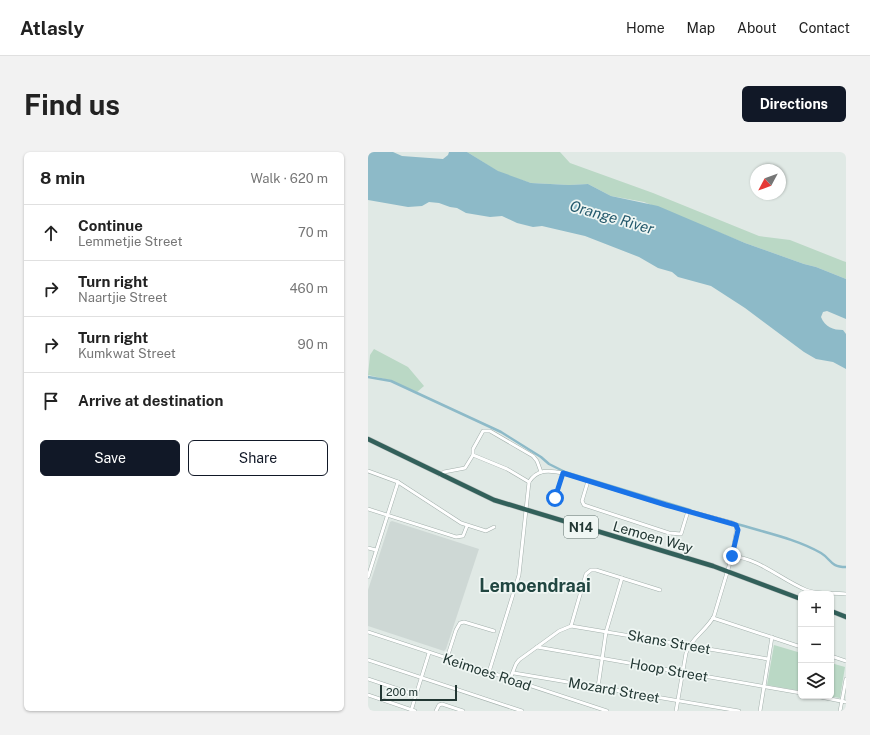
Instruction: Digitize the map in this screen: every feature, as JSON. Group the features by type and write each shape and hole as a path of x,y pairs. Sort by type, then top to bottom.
{"highway":[{"name":"Lemoen Way","path":"368,439 480,495 525,511 728,571 798,598"},
{"path":"834,612 846,617"}],"street":[{"path":"440,475 444,472 465,468 473,455 473,450 481,433 486,430 533,456 537,461 541,472"},
{"path":"473,455 507,469 529,482"},
{"path":"489,672 519,576 529,482 541,472 548,470 563,473 733,524 737,527 732,556 713,618 689,646 676,711"},
{"path":"368,471 398,482 467,526 488,531 494,527"},
{"path":"555,498 563,473"},
{"path":"588,481 582,501 584,505 669,533 681,534 688,511"},
{"path":"368,577 398,482"},
{"path":"368,509 456,537 463,536 467,526"},
{"path":"368,548 376,550"},
{"path":"732,556 751,560 808,590 846,594"},
{"path":"510,679 518,662 563,628 570,626 588,572 596,570 660,590"},
{"path":"598,687 606,632 622,578"},
{"path":"713,618 798,646"},
{"path":"447,658 456,630 460,623 464,622 494,631"},
{"name":"Skans Street","path":"570,626 768,658"},
{"name":"Keimoes Road","path":"368,632 606,711"},
{"path":"760,711 772,637"},
{"name":"Hoop Street","path":"537,647 798,692"},
{"path":"368,696 412,711 430,653"},
{"path":"834,657 846,661"},
{"path":"368,660 520,711"},
{"name":"Mozard Street","path":"514,673 739,711"},
{"path":"840,711 846,679"},
{"path":"368,680 416,695"},
{"path":"831,699 846,702"},
{"path":"436,711 439,705 442,704 463,711"},
{"path":"593,706 593,711"}],"shaded area":[{"path":"392,521 479,549 446,649 444,651 368,626 368,590 390,522"}],"green space":[{"path":"467,152 560,152 570,163 653,193 759,236 790,240 846,262 846,279 816,267 745,243 644,202 611,196 588,184 569,185 531,183 502,174"},
{"path":"374,349 408,367 424,386 417,392 389,380 368,375 370,355"},
{"path":"774,645 798,652 798,690 767,685"},
{"path":"834,664 845,667 840,698 834,697"}],"water":[{"name":"Orange River","path":"368,152 393,152 402,156 443,159 449,152 467,152 498,171 531,183 569,185 588,184 611,196 658,206 745,243 816,267 846,279 846,319 827,311 823,312 821,317 827,326 833,329 843,330 846,334 846,369 833,362 816,359 804,352 745,308 711,286 678,277 672,272 658,268 639,257 585,236 542,226 533,227 517,223 502,216 490,217 466,213 457,208 439,203 429,202 422,206 408,207 368,200"}],"waterway":[{"path":"368,377 391,381 501,432 541,457 549,464 565,472 690,510"},
{"path":"734,523 800,543 821,553 837,566 846,567"}],"district":[{"name":"Lemoendraai","path":"535,585"}],"route":[{"path":"555,498 563,473 733,524 736,525 738,530 732,556"}]}
